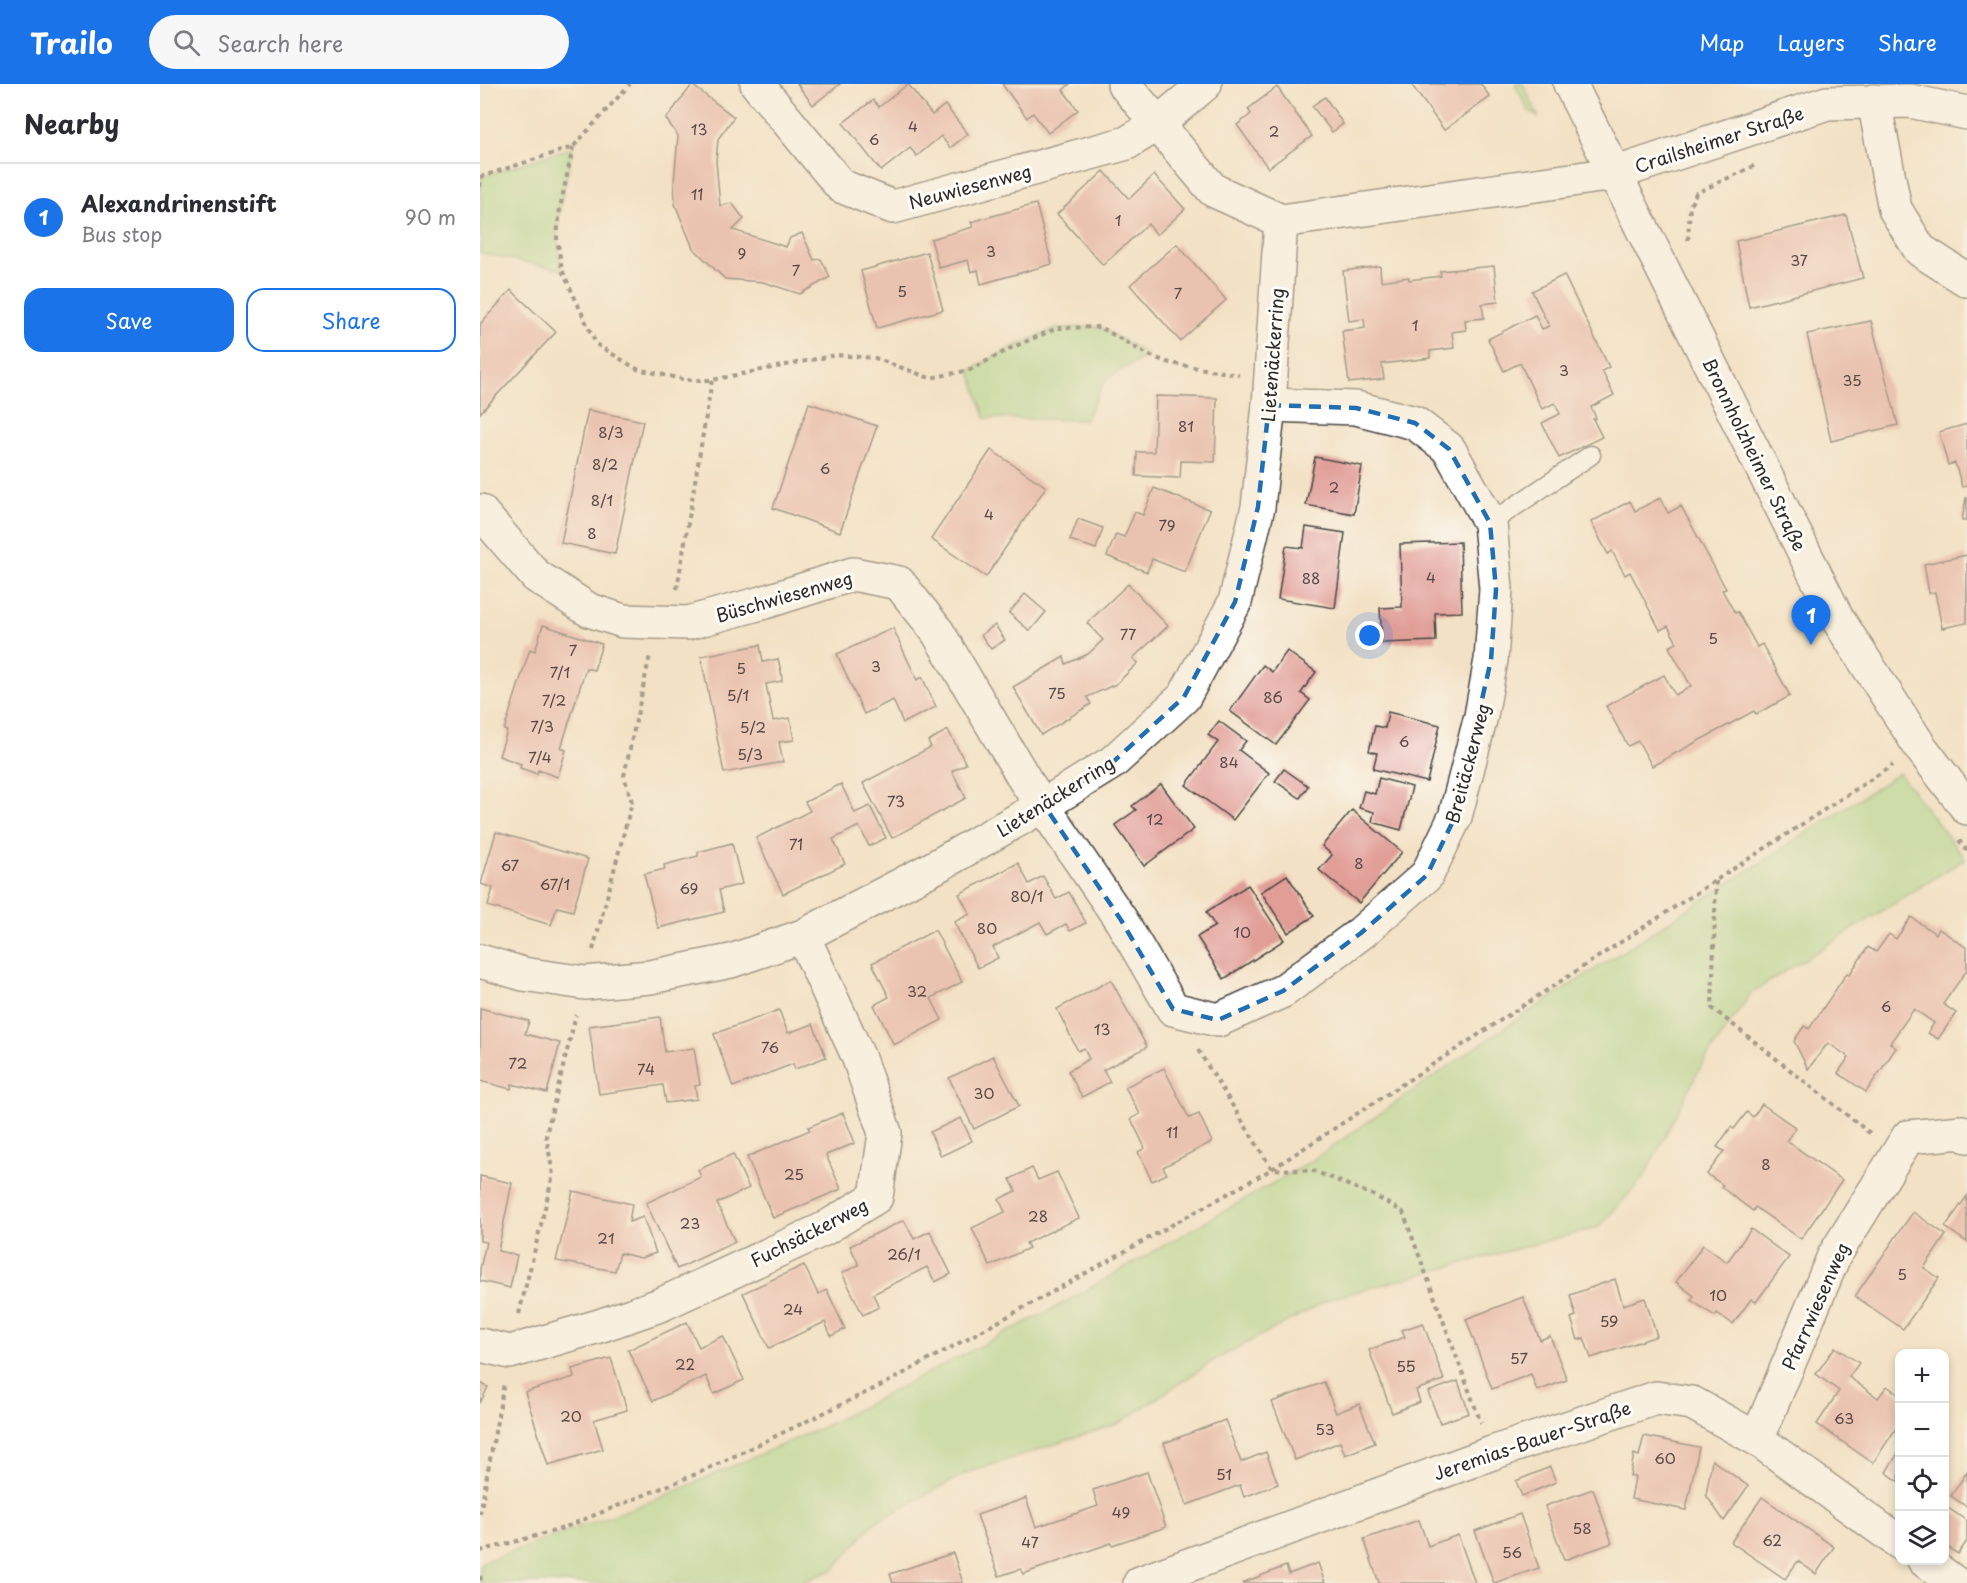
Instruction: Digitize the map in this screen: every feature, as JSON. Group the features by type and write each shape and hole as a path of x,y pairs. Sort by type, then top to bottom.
{"street":[{"name":"Neuwiesenweg","path":"757,84 841,186 892,207 1127,143 1156,124 1205,84"},
{"path":"1124,84 1213,190 1281,220 1614,174"},
{"name":"Bronnholzheimer Straße","path":"1570,84 1837,618 1921,748 1967,808"},
{"name":"Crailsheimer Straße","path":"1614,174 1825,94 1874,101 1910,101 1967,113"},
{"path":"1874,101 1895,209 1920,250 1967,280"},
{"name":"Lietenäckerring","path":"480,961 523,974 585,983 650,977 731,961 803,936 935,867 1044,805 1113,762 1184,697 1235,602 1258,507 1270,393 1281,220"},
{"name":"Breitäckerweg","path":"1173,1009 1218,1020 1283,991 1361,933 1427,875 1455,817 1490,671 1496,589 1490,523 1449,449 1415,423 1356,408 1270,393"},
{"name":"Büschwiesenweg","path":"480,511 536,576 589,610 623,621 688,623 765,602 853,573 899,583 937,630 1025,780 1044,805"},
{"path":"1044,805 1121,920 1173,1009"},
{"name":"Fuchsäckerweg","path":"495,1349 599,1326 660,1305 824,1229 876,1197 885,1133 858,1056 803,936"},
{"name":"Pfarrwiesenweg","path":"1756,1439 1834,1256 1908,1137 1962,1132 1967,1136"},
{"name":"Jeremias-Bauer-Straße","path":"1140,1583 1492,1453 1656,1398 1692,1403 1756,1439 1895,1540"},
{"path":"1931,1565 1955,1583"}],"lane":[{"path":"1490,523 1591,455"}],"path":[{"path":"480,187 481,177 573,147 630,84"},
{"path":"573,147 560,208 557,238 562,270 596,344 637,369 687,380 712,380 836,355 875,358 930,378 970,369 1058,328 1100,327 1148,355 1270,393"},
{"path":"1690,246 1688,239 1690,206 1696,193 1766,160"},
{"path":"480,1514 495,1349 553,1175 546,1135 632,802 624,776 665,622 712,380"},
{"path":"480,1551 558,1530 701,1472 876,1388 1055,1291 1272,1169 1921,748"},
{"path":"1716,881 1712,1008 1897,1155"},
{"path":"1173,1009 1272,1169"},
{"path":"1272,1169 1314,1171 1375,1196 1403,1212 1492,1453"},
{"path":"480,1576 482,1583"}],"highlighted area":[{"path":"1269,405 1356,408 1415,423 1449,449 1490,523 1496,589 1491,660 1455,817 1427,875 1361,933 1283,991 1218,1020 1173,1009 1121,920 1044,805 1113,762 1184,697 1235,602 1258,507"}],"green space":[{"path":"1515,84 1523,84 1539,118 1528,110"},
{"path":"573,147 560,208 557,238 562,270 480,253 481,177"},
{"path":"1100,327 1148,355 1106,379 1085,420 985,418 970,370 1011,348 1057,328"},
{"path":"1899,773 1965,859 1751,993 1701,1066 1644,1177 1599,1227 1332,1298 1213,1361 1118,1424 966,1473 874,1523 834,1569 800,1583 480,1583 480,1563 657,1499 823,1427 1062,1304 1308,1163 1507,1026"}],"building":[{"path":"797,84 840,84 813,105"},
{"path":"908,84 932,115 945,105 968,134 950,148 941,136 917,156 910,148 881,171 843,123 873,100 879,107"},
{"path":"1002,84 1070,84 1063,90 1078,110 1048,133 1033,113 1027,118"},
{"path":"1411,84 1481,84 1490,97 1444,130"},
{"path":"692,85 734,117 718,139 716,161 720,206 732,203 744,219 733,230 786,247 790,238 802,233 814,260 821,259 830,277 800,294 763,282 725,279 693,248 675,204 674,182 678,136 666,119"},
{"path":"1277,87 1312,136 1268,168 1237,125 1251,114 1248,109"},
{"path":"1325,97 1343,124 1332,132 1312,106"},
{"path":"1104,171 1129,199 1154,175 1185,209 1157,235 1148,224 1103,265 1057,214"},
{"path":"1036,204 1052,264 981,284 978,270 971,272 968,260 939,268 931,239 973,227 971,222"},
{"path":"1846,215 1863,278 1749,307 1736,241"},
{"path":"1177,244 1226,300 1180,341 1130,285"},
{"path":"927,252 943,310 877,328 861,271"},
{"path":"1380,266 1381,281 1441,276 1440,271 1494,266 1498,302 1482,304 1484,318 1465,320 1466,330 1452,332 1454,348 1430,351 1430,358 1382,364 1384,379 1349,383 1342,331 1365,328 1364,319 1349,321 1343,271"},
{"path":"1564,275 1609,367 1602,371 1614,395 1591,407 1596,418 1593,419 1602,437 1559,458 1542,423 1560,414 1555,403 1542,409 1520,363 1504,371 1488,339 1535,315 1542,329 1549,326 1532,291"},
{"path":"511,290 556,332 480,413 480,324"},
{"path":"1871,321 1898,425 1831,441 1807,334"},
{"path":"1156,396 1217,398 1215,462 1181,461 1180,478 1136,476 1137,452 1154,452"},
{"path":"809,403 877,426 840,532 773,508"},
{"path":"588,410 643,421 615,554 561,543"},
{"path":"1967,424 1967,486 1962,487 1955,463 1948,465 1939,432"},
{"path":"991,450 1046,487 986,577 931,539"},
{"path":"1315,457 1362,466 1354,514 1306,505"},
{"path":"1154,488 1210,510 1185,572 1152,559 1147,572 1107,556 1116,534 1124,537 1135,512 1143,515"},
{"path":"1660,498 1668,513 1681,506 1726,589 1722,590 1735,613 1738,612 1757,647 1762,644 1790,696 1756,714 1754,711 1652,766 1638,741 1628,746 1606,706 1664,675 1675,695 1691,686 1669,647 1677,643 1668,626 1660,630 1630,572 1625,575 1612,551 1608,554 1591,522 1630,501 1635,511"},
{"path":"1966,498 1967,520 1962,520"},
{"path":"1078,519 1103,528 1096,549 1070,540"},
{"path":"1306,527 1345,533 1335,608 1278,599 1286,546 1303,548"},
{"path":"1460,542 1462,612 1435,613 1436,641 1382,643 1380,608 1402,607 1400,544"},
{"path":"1967,555 1967,623 1942,628 1935,592 1929,593 1924,564"},
{"path":"1128,584 1168,626 1133,658 1138,663 1116,684 1087,697 1091,704 1041,735 1013,687 1064,657 1066,664 1088,654 1103,640 1087,623"},
{"path":"1025,594 1046,612 1030,631 1009,613"},
{"path":"543,625 602,644 594,670 586,668 561,748 566,750 558,777 538,770 537,774 520,768 521,764 499,756 507,731 504,730 530,649 535,651"},
{"path":"995,625 1005,640 991,649 981,635"},
{"path":"893,628 917,680 922,677 936,707 903,723 893,700 864,714 837,654"},
{"path":"760,645 763,662 778,659 781,671 782,681 766,684 773,721 790,718 794,740 779,742 783,762 724,773 701,656"},
{"path":"1287,651 1316,672 1301,693 1310,700 1276,745 1230,711 1263,665 1272,672"},
{"path":"1388,712 1440,725 1427,782 1373,769 1377,753 1369,751 1375,726 1385,728"},
{"path":"1219,721 1246,741 1239,750 1269,773 1233,820 1186,785 1218,742 1208,735"},
{"path":"948,730 966,764 952,771 966,798 892,838 863,783 931,747 928,741"},
{"path":"1284,769 1308,786 1300,798 1275,781"},
{"path":"1379,778 1412,787 1401,830 1372,822 1374,812 1359,808 1364,791 1375,794"},
{"path":"841,784 855,813 870,806 886,838 869,846 859,826 833,839 845,864 783,894 756,838 810,811 805,802"},
{"path":"1161,784 1194,829 1144,866 1115,825 1136,810 1132,806"},
{"path":"1352,810 1402,852 1359,903 1319,870 1332,855 1322,846"},
{"path":"496,832 588,859 573,911 557,907 551,925 488,906 493,888 481,884"},
{"path":"732,843 742,884 719,890 724,912 658,928 644,874 665,869 664,865 698,856 698,852"},
{"path":"1018,863 1029,884 1043,876 1056,899 1069,892 1086,923 1070,931 1066,924 1047,934 1040,922 993,947 998,958 978,968 954,922 970,914 959,894"},
{"path":"1287,875 1314,916 1288,933 1261,892"},
{"path":"1248,885 1284,940 1224,979 1197,937 1215,926 1206,912"},
{"path":"1911,917 1936,934 1939,929 1967,948 1967,970 1943,1004 1956,1013 1938,1039 1928,1033 1934,1023 1914,1009 1890,1043 1896,1048 1866,1092 1838,1073 1849,1057 1828,1043 1808,1069 1794,1041 1804,1026 1809,1029 1847,973 1849,975 1868,947 1876,952 1889,934 1896,939"},
{"path":"935,930 962,982 931,998 942,1020 894,1045 874,1005 889,997 872,963"},
{"path":"1111,980 1147,1047 1103,1070 1110,1082 1082,1097 1068,1071 1089,1059 1084,1048 1078,1051 1057,1009"},
{"path":"480,1008 529,1021 525,1034 560,1043 547,1093 512,1084 511,1089 480,1081"},
{"path":"779,1010 788,1033 813,1024 826,1057 795,1069 793,1064 733,1087 714,1034"},
{"path":"660,1017 665,1052 694,1048 700,1085 695,1086 697,1099 666,1103 663,1085 599,1094 589,1026"},
{"path":"993,1056 1019,1106 974,1129 949,1078"},
{"path":"1164,1068 1189,1118 1199,1114 1212,1142 1163,1167 1167,1174 1152,1181 1138,1152 1145,1148 1131,1119 1140,1114 1125,1087"},
{"path":"1762,1104 1796,1128 1787,1141 1842,1180 1801,1239 1755,1207 1753,1211 1707,1174 1724,1151 1717,1147 1731,1127 1734,1129 1747,1112 1753,1117"},
{"path":"843,1113 855,1143 826,1155 841,1189 773,1218 747,1157 810,1130 808,1127"},
{"path":"961,1118 972,1141 941,1156 930,1132"},
{"path":"733,1154 749,1188 717,1203 735,1242 677,1269 646,1203 701,1177 698,1170"},
{"path":"1032,1168 1038,1180 1057,1172 1079,1218 1026,1243 1029,1248 990,1266 972,1228 1005,1212 999,1199 1016,1191 1010,1179"},
{"path":"480,1176 512,1183 498,1251 517,1255 510,1288 480,1281 480,1269 486,1242 480,1241"},
{"path":"573,1191 632,1204 629,1222 643,1217 656,1253 641,1258 620,1253 615,1271 556,1261"},
{"path":"1967,1196 1967,1242 1945,1227"},
{"path":"1913,1212 1946,1235 1924,1268 1939,1278 1903,1329 1855,1296"},
{"path":"904,1220 914,1239 930,1231 951,1274 935,1282 927,1267 873,1294 879,1307 863,1315 842,1273 859,1265 850,1246"},
{"path":"1751,1229 1789,1257 1756,1302 1751,1299 1733,1324 1717,1313 1715,1316 1691,1300 1694,1296 1676,1282 1703,1245 1727,1262"},
{"path":"804,1265 818,1294 827,1290 845,1329 831,1336 825,1322 769,1348 743,1293"},
{"path":"1615,1279 1623,1305 1645,1298 1657,1336 1591,1358 1584,1338 1578,1340 1571,1318 1576,1316 1570,1295"},
{"path":"1523,1297 1540,1340 1550,1336 1567,1380 1537,1391 1531,1374 1492,1389 1466,1319"},
{"path":"687,1322 699,1347 723,1336 744,1380 714,1394 706,1376 653,1401 628,1350"},
{"path":"1423,1323 1444,1380 1416,1390 1420,1402 1392,1413 1369,1350 1405,1337 1402,1330"},
{"path":"1835,1347 1859,1363 1849,1377 1878,1398 1887,1386 1895,1392 1895,1430 1873,1463 1817,1424 1839,1391 1816,1374"},
{"path":"611,1358 627,1410 594,1420 603,1449 548,1465 525,1392 574,1377 572,1369"},
{"path":"1458,1381 1469,1413 1440,1423 1428,1392"},
{"path":"1324,1382 1336,1413 1359,1404 1375,1443 1345,1455 1340,1442 1295,1460 1272,1402"},
{"path":"480,1383 488,1387 480,1403"},
{"path":"1225,1420 1241,1462 1266,1452 1278,1484 1244,1497 1240,1485 1187,1505 1164,1443"},
{"path":"1644,1436 1699,1447 1686,1510 1631,1499 1635,1477 1630,1476 1634,1454 1639,1456"},
{"path":"1895,1458 1895,1479 1886,1472"},
{"path":"1712,1460 1748,1486 1724,1521 1706,1495"},
{"path":"1550,1467 1556,1482 1522,1496 1516,1481"},
{"path":"1147,1472 1166,1527 1112,1545 1111,1543 1023,1574 1021,1569 999,1576 977,1515 1026,1498 1036,1527 1098,1506 1093,1490"},
{"path":"1967,1472 1967,1507 1951,1496"},
{"path":"1593,1489 1612,1543 1564,1560 1545,1506"},
{"path":"1762,1497 1834,1547 1816,1574 1798,1561 1785,1579 1731,1542"},
{"path":"1949,1509 1967,1521 1967,1541 1958,1554 1949,1548"},
{"path":"1520,1514 1539,1568 1494,1583 1475,1531"},
{"path":"1419,1520 1428,1546 1458,1535 1475,1583 1379,1583 1364,1539"},
{"path":"953,1553 963,1583 893,1583 890,1574"},
{"path":"1318,1563 1325,1583 1242,1583 1286,1566 1289,1574"}],"place":[{"name":"Alexandrinenstift","path":"1811,645"}]}
